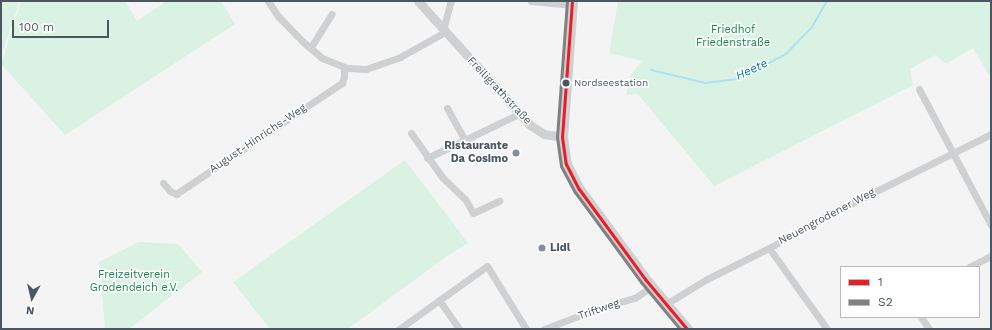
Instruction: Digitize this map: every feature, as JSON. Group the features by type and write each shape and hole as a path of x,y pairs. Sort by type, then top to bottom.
{"main road":[{"path":"572,3 562,136 566,164 579,189 652,287 687,329"}],"street":[{"path":"268,1 278,16 302,41 322,58 344,67 366,69 400,57 444,31 451,1"},
{"name":"Freiligrathstraße","path":"418,1 519,114 537,131 544,134 562,136"},
{"path":"530,1 572,3"},
{"path":"310,48 332,14"},
{"name":"August-Hinrichs-Weg","path":"163,183 170,191 176,194 342,83 344,67"},
{"path":"919,89 991,225"},
{"path":"447,108 465,140"},
{"path":"427,158 519,114"},
{"path":"411,133 427,158 442,177 465,200 473,213 499,201"},
{"name":"Neuengrodener Weg","path":"666,304 708,279 769,248 866,195 991,134"},
{"path":"769,248 827,329"},
{"path":"971,266 991,256"},
{"path":"399,329 487,266 526,329"},
{"name":"Triftweg","path":"544,329 600,308 635,298 652,287"},
{"path":"439,300 459,329"},
{"path":"922,318 929,329"}],"green space":[{"path":"1,1 20,1 1,57"},
{"path":"21,1 125,1 137,21 167,1 221,1 235,24 65,135 1,64"},
{"name":"Friedhof Friedenstraße","path":"618,1 991,1 991,78 973,48 946,64 935,55 910,69 913,85 714,186 638,94 626,95 630,76 642,61 609,53"},
{"path":"405,160 468,243 447,256 348,329 270,329 233,282"},
{"name":"Freizeitverein Grodendeich e.V.","path":"139,242 178,244 202,272 129,329 103,329 105,327 99,262"}],"waterway":[{"name":"Heete","path":"651,70 705,83 738,79 786,54 812,27 827,1"}],"transit line":[{"name":"S2","path":"567,1 557,137 561,166 575,192 641,282 680,329"},
{"name":"1","path":"572,1 562,137 566,164 579,189 645,279 687,329"}],"place":[{"name":"Nordseestation","path":"566,83"},
{"name":"Ristaurante Da Cosimo","path":"516,153"},
{"name":"Lidl","path":"542,248"}]}
